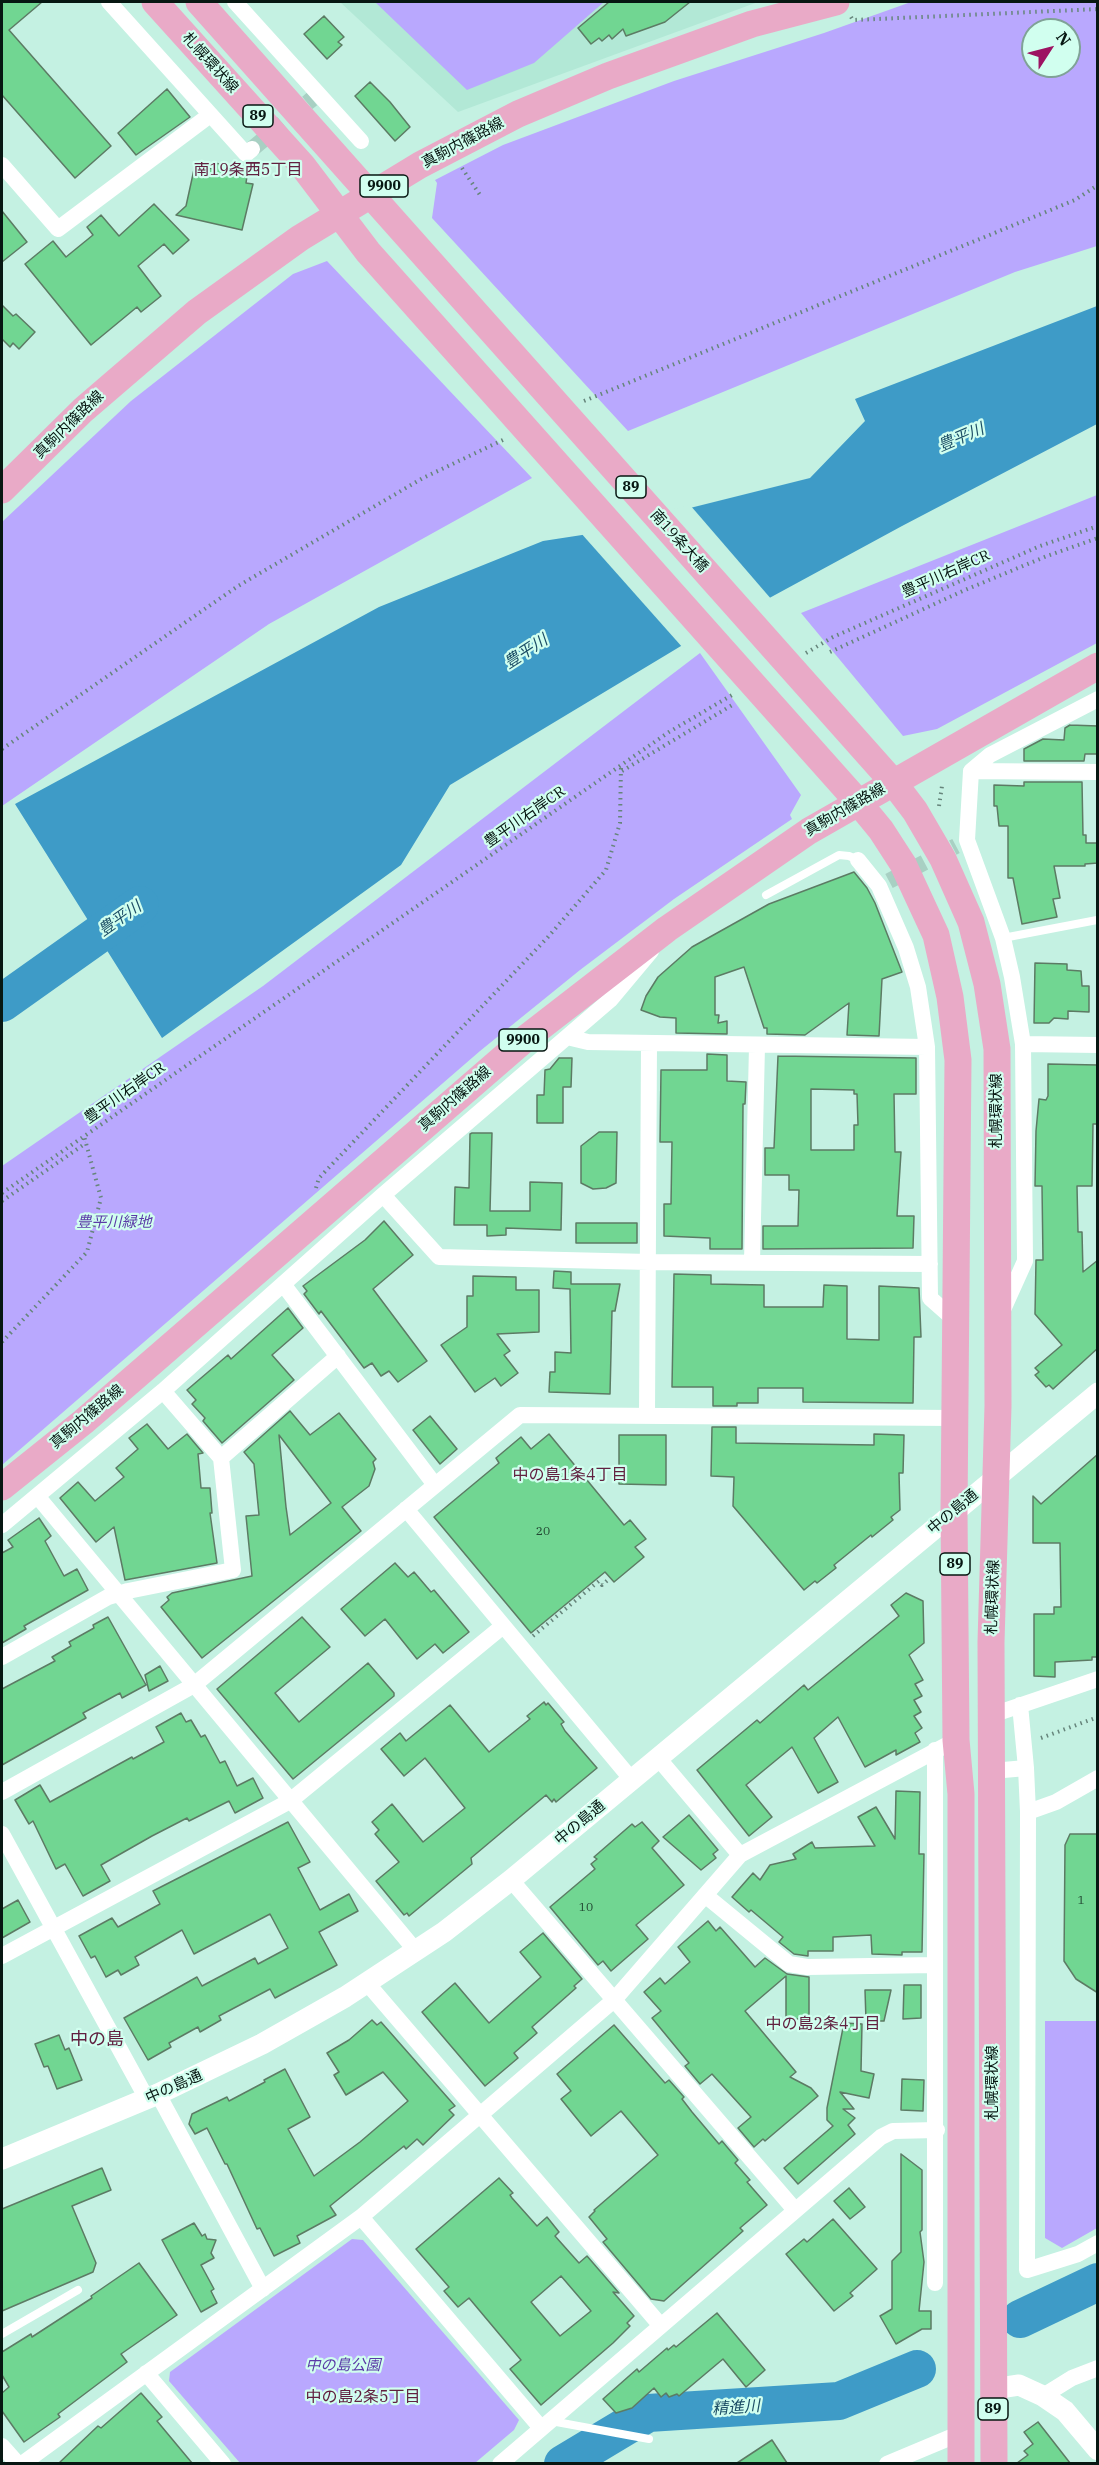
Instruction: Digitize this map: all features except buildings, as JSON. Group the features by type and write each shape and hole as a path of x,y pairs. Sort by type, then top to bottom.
{"main road":[{"name":"札幌環状線","path":"155,2 302,165 355,236 858,802"},
{"name":"89","path":"199,2 370,194"},
{"name":"真駒内篠路線","path":"2,490 82,410 197,312 300,238 370,194 471,137 566,93 678,49 752,24 842,8"},
{"name":"南19条大橋","path":"370,194 874,760"},
{"name":"真駒内篠路線","path":"2,1487 83,1422 525,1039 667,928 809,831 1098,666"},
{"name":"札幌環状線","path":"874,760 915,812 943,859 971,922 987,984 997,1050 996,1477 991,1642 994,2463"},
{"name":"89","path":"858,802 903,864 936,935 950,997 958,1060 954,1511 946,1745 961,1794 961,2463"}],"street":[{"path":"109,2 246,154 252,149"},
{"path":"235,2 316,96 361,141"},
{"path":"2,165 58,229 210,115"},
{"path":"996,1325 1025,1261 1023,1044 1003,938 962,843 971,771 990,755 1098,699"},
{"path":"971,771 1098,772"},
{"path":"858,860 884,883 913,969 921,1006 927,1047 930,1298 956,1321"},
{"path":"2,1525 163,1391 382,1195 610,1000 642,964 667,928"},
{"path":"567,1037 588,1042 649,1044 927,1047"},
{"path":"647,1415 649,1044"},
{"path":"1023,1044 1098,1045"},
{"path":"752,1262 757,1046"},
{"path":"382,1195 439,1257 649,1262 930,1264"},
{"path":"283,1284 435,1485"},
{"path":"221,1458 338,1356"},
{"path":"2,1657 108,1597 233,1570 221,1458 163,1391"},
{"name":"中の島通","path":"2,2159 152,2097 271,2040 416,1951 511,1880 1098,1393"},
{"path":"2,1792 194,1685 520,1414 955,1418"},
{"path":"38,1497 416,1951"},
{"path":"406,1509 632,1780"},
{"path":"2,1956 290,1801 503,1626"},
{"path":"992,1715 1098,1679"},
{"path":"1020,1705 1028,1812 1027,2270 1078,2254 1098,2243"},
{"path":"2,2446 20,2463 361,2217 614,2000 740,1855 946,1745"},
{"path":"935,2283 937,2130 933,2117 934,1965 946,1745"},
{"path":"658,1758 740,1855"},
{"path":"992,1771 1026,1768"},
{"path":"1028,1812 1056,1802 1098,1778"},
{"path":"2,1834 53,1929 263,2289"},
{"path":"511,1880 795,2210"},
{"path":"705,1896 789,1964 807,1967 934,1965"},
{"path":"367,1983 661,2326"},
{"path":"500,2463 887,2134 901,2131 937,2130"},
{"path":"361,2217 546,2425"},
{"path":"1043,2397 1072,2378 1098,2368"},
{"path":"146,2373 223,2463"},
{"path":"993,2389 1019,2385 1043,2397 1065,2411 1098,2450"},
{"path":"887,2463 961,2433"}],"lane":[{"path":"766,896 839,855 849,855 858,860"},
{"path":"1003,938 1097,920"},
{"path":"2,2334 78,2290"},
{"path":"546,2425 588,2428 649,2439"}],"path":[{"path":"842,8 853,20 1098,9"},
{"path":"459,162 480,195"},
{"name":"豊平川右岸CR","path":"802,655 833,637 1040,546 1098,526"},
{"path":"830,652 965,590 1047,556 1098,538"},
{"name":"豊平川右岸CR","path":"2,1193 669,732 741,690"},
{"path":"621,772 734,704"},
{"path":"312,1197 319,1178 548,937 606,870 620,823 621,765"},
{"path":"2,1342 87,1252 101,1198 84,1136"},
{"path":"2,1201 86,1143"},
{"path":"528,1640 599,1581 602,1585 610,1578"},
{"path":"1035,1741 1098,1717"}],"shaded area":[{"path":"340,2 758,2 458,112"}],"green space":[{"path":"375,2 604,2 534,63 467,90"},
{"path":"911,2 1097,2 1097,246 1015,272 628,431 432,218 437,183 435,180 503,145 674,81 824,33"},
{"path":"327,261 532,478 269,624 2,806 2,522 131,401 293,274"},
{"path":"1097,495 1097,643 937,729 903,736 801,613"},
{"name":"豊平川緑地","path":"700,653 801,795 790,815 792,819 674,899 580,970 480,1051 2,1465 2,1166 263,986"},
{"path":"1045,2021 1097,2021 1097,2228 1062,2248 1045,2238"},
{"name":"中の島公園","path":"352,2239 363,2240 519,2420 514,2430 475,2463 240,2463 169,2381 170,2372"}],"water":[{"path":"1097,306 1097,424 902,526 681,646 450,785 401,865 162,1038 15,804 379,607 543,541 582,535 810,478 865,421 855,399"}],"pier":[{"path":"690,505 772,600 683,648 580,532"}],"waterway":[{"name":"豊平川","path":"2,1003 140,905"},
{"name":"精進川","path":"1020,2319 1098,2282"},
{"name":"精進川","path":"563,2464 648,2413 839,2401 917,2369"}],"tunnel":[{"path":"252,149 312,99"},
{"path":"889,881 956,846"}],"district":[{"name":"南19条西5丁目","path":"248,170"},
{"name":"中の島1条4丁目","path":"570,1475"},
{"name":"中の島2条4丁目","path":"823,2024"},
{"name":"中の島","path":"97,2040"},
{"name":"中の島2条5丁目","path":"363,2397"}]}
